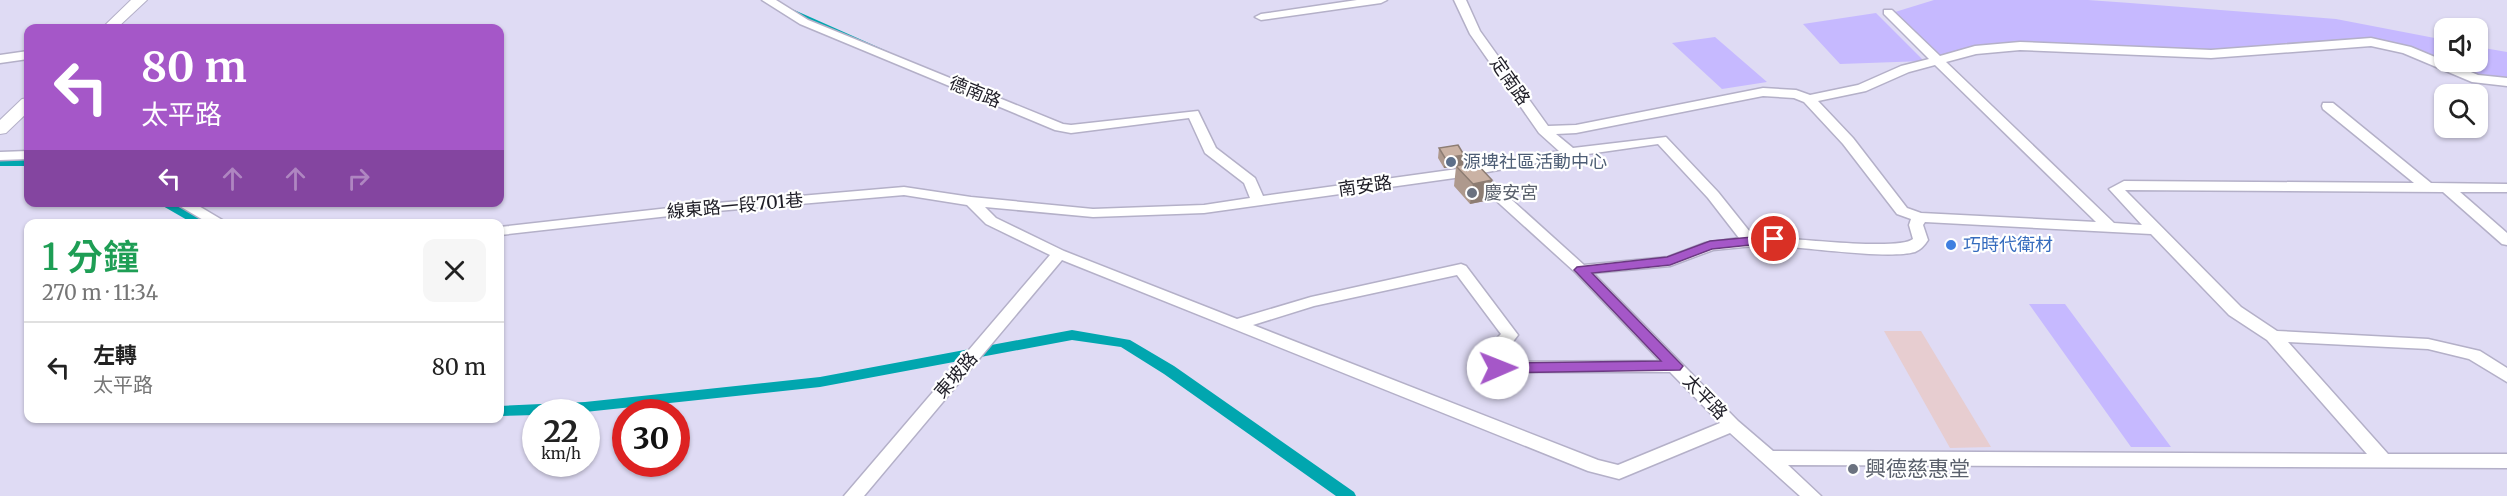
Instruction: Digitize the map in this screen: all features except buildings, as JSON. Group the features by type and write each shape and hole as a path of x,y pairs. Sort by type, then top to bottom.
{"main road":[{"path":"113,24 140,0"},
{"path":"0,129 24,107"}],"street":[{"name":"德南路","path":"768,0 804,21 1060,127 1071,129 1193,114 1210,150 1250,181 1258,201"},
{"path":"1261,17 1381,0"},
{"name":"定南路","path":"1460,0 1474,31 1544,130 1571,154"},
{"path":"1888,12 2109,227"},
{"path":"1809,99 1862,88 1905,69 1975,50 2020,46 2211,54 2371,42 2407,50 2476,79 2507,82"},
{"path":"0,59 24,56"},
{"path":"1544,130 1576,129 1763,92 1796,94 1809,99 1848,141 1902,211 1919,218 2155,231"},
{"path":"2328,106 2427,187"},
{"name":"南安路","path":"971,201 1094,213 1204,209 1472,171 1661,140 1713,195 1750,242"},
{"path":"0,156 24,155"},
{"name":"太平路","path":"1472,171 1581,270 1732,425 1812,496"},
{"path":"2383,460 2273,336 2235,311 2116,189 2124,185 2507,188"},
{"path":"2445,187 2507,241"},
{"name":"線東路一段701巷","path":"504,231 705,208 904,191 971,201"},
{"path":"971,201 991,221 1059,254 1233,325 1594,466 1619,472 1732,425"},
{"path":"190,207 212,219"},
{"path":"1581,270 1670,261 1710,246 1774,239 1789,243 1887,249 1912,248 1921,240 1916,225 1919,218"},
{"name":"東坡路","path":"852,496 1059,254"},
{"path":"1233,325 1311,302 1461,269 1510,335 1496,349 1490,361 1498,368 1675,366"},
{"path":"2273,336 2428,344 2474,355 2507,376"},
{"path":"1769,458 2507,461"}],"shaded area":[{"path":"1934,0 2088,0 2336,19 2434,38 2434,64 2381,42 2234,56 1989,49 1939,59 1895,12"},
{"path":"1876,13 1924,61 1840,64 1803,24"},
{"path":"1715,37 1767,82 1722,89 1672,43"},
{"path":"2488,49 2507,52 2507,84 2478,82 2454,72 2488,72"},
{"path":"2029,304 2065,304 2171,447 2131,447"},
{"path":"1884,331 1921,331 1991,447 1950,448"}],"waterway":[{"path":"793,11 890,54"},
{"path":"0,162 24,162"},
{"path":"172,207 195,219"},
{"path":"504,411 585,407 820,382 1072,335 1125,343 1169,370 1348,496"}],"place":[{"name":"源埤社區活動中心","path":"1451,162"},
{"name":"慶安宮","path":"1472,193"},
{"name":"巧時代衛材","path":"1951,245"},
{"name":"興德慈惠堂","path":"1853,469"}],"route":[{"path":"1498,368 1675,366 1581,270 1670,261 1710,246 1774,239"}]}
